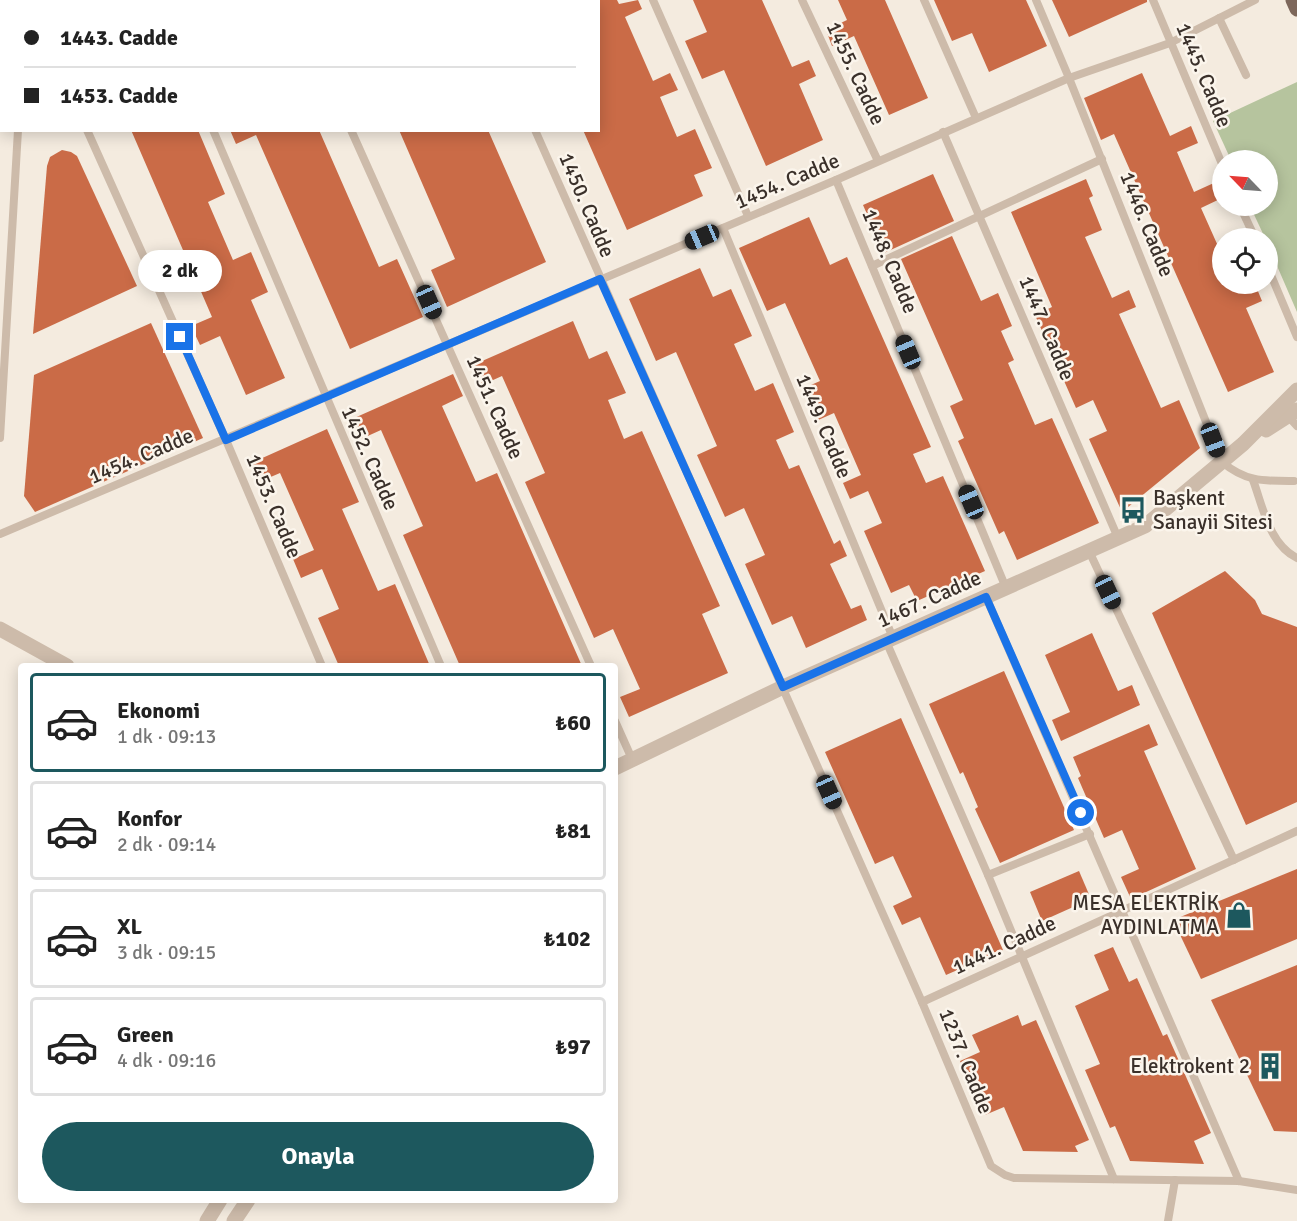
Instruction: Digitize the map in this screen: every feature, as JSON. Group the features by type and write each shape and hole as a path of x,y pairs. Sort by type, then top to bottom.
{"main road":[{"path":"1293,0 1297,9"}],"street":[{"name":"1467. Cadde","path":"618,766 783,687 1145,525 1243,444 1297,390"},
{"name":"1467. Cadde","path":"1243,444 1294,417"},
{"path":"0,629 62,663"},
{"path":"207,1221 218,1203"},
{"path":"234,1221 246,1203"}],"lane":[{"path":"653,0 748,216"},
{"name":"1455. Cadde","path":"802,0 878,161"},
{"path":"924,0 976,118"},
{"name":"1446. Cadde","path":"1036,0 1102,159 1222,462"},
{"name":"1445. Cadde","path":"1153,0 1216,150"},
{"name":"1454. Cadde","path":"0,534 837,180 1069,78 1170,43 1255,0"},
{"path":"1219,18 1246,75"},
{"path":"0,438 18,132"},
{"name":"1453. Cadde","path":"88,132 226,440 321,663"},
{"name":"1452. Cadde","path":"214,132 324,398 440,663"},
{"name":"1451. Cadde","path":"352,132 590,663"},
{"name":"1450. Cadde","path":"537,132 600,279 783,687"},
{"name":"1447. Cadde","path":"943,132 1118,538"},
{"path":"872,266 980,218 1102,159"},
{"name":"1448. Cadde","path":"837,180 1006,588"},
{"name":"1449. Cadde","path":"723,228 890,640 1114,1179"},
{"path":"1278,292 1297,337"},
{"path":"1222,462 1236,474 1253,480 1294,481"},
{"path":"1253,480 1275,537 1282,548 1297,558"},
{"path":"1089,551 1234,860"},
{"path":"986,597 1239,1181"},
{"name":"1237. Cadde","path":"783,687 922,1002 991,1166 1014,1178 1239,1181 1297,1190"},
{"path":"618,728 632,759"},
{"name":"1441. Cadde","path":"922,1002 1297,831"},
{"path":"988,875 1090,834"},
{"path":"1168,1221 1175,1180"}],"green space":[{"path":"1297,82 1297,312 1278,268 1278,228 1260,228 1255,216 1278,216 1278,150 1226,150 1213,121"}],"building":[{"path":"600,0 617,0 619,4 638,0 642,9 625,17 653,81 670,73 678,90 660,97 677,137 695,129 712,168 694,175 703,196 627,230 584,132 600,132"},
{"path":"693,0 762,0 792,67 809,60 816,76 799,84 823,140 766,166 724,70 702,79 685,41 707,32"},
{"path":"838,0 885,0 928,98 889,115 854,36 832,46 826,30 847,20"},
{"path":"934,0 1026,0 1047,46 989,72 972,33 952,41"},
{"path":"1052,0 1147,0 1147,2 1069,37"},
{"path":"1142,73 1170,136 1191,126 1198,143 1177,152 1194,192 1212,184 1212,203 1201,208 1212,233 1212,294 1259,294 1262,301 1246,308 1274,372 1228,392 1114,134 1101,140 1084,98"},
{"path":"132,132 199,132 225,194 208,202 233,260 251,252 268,292 251,300 285,378 246,395 220,336 200,345 191,326 212,317"},
{"path":"231,132 320,132 379,267 397,259 423,317 350,349 256,135 236,144"},
{"path":"400,132 489,132 546,262 447,307 431,270 455,259"},
{"path":"62,150 77,156 137,286 33,334 47,166 50,157"},
{"path":"933,174 954,221 884,253 863,205"},
{"path":"1086,179 1093,196 1089,198 1102,230 1085,237 1112,298 1129,290 1136,307 1119,314 1161,408 1179,400 1200,448 1122,512 1089,439 1107,431 1093,400 1076,408 1035,315 1052,307 1011,212"},
{"path":"809,217 830,265 847,257 931,447 913,454 926,483 943,476 985,571 917,601 909,585 891,593 864,531 882,523 868,491 850,499 843,483 861,475 834,413 816,421 802,389 820,381 785,303 767,311 739,248"},
{"path":"952,236 981,301 998,293 1012,326 1001,331 1014,360 1008,363 1035,425 1052,418 1099,523 1017,560 1004,531 999,534 958,441 964,438 950,406 963,400 901,259"},
{"path":"700,268 713,297 731,289 752,336 734,344 755,391 773,383 794,432 776,440 789,469 799,465 834,544 840,540 847,556 830,564 851,609 861,605 867,620 806,648 792,616 772,625 745,564 765,555 744,508 725,517 697,455 717,446 676,352 656,361 629,299"},
{"path":"573,321 589,359 607,351 626,393 608,400 624,439 642,431 720,606 702,614 728,673 629,717 620,697 640,689 613,629 594,638 525,482 545,473 502,376 482,385 473,365"},
{"path":"151,323 203,438 35,512 24,496 34,375"},
{"path":"453,374 463,396 442,406 476,482 497,473 581,663 459,663 403,535 423,526 381,430 361,439 352,419"},
{"path":"327,429 359,502 342,509 378,591 395,584 429,663 338,663 318,618 339,609 322,569 301,578 293,559 314,550 280,473 259,482 251,463"},
{"path":"1225,571 1255,600 1262,614 1297,627 1297,802 1246,825 1152,613"},
{"path":"1092,633 1118,691 1132,685 1140,705 1061,741 1052,720 1070,712 1045,655"},
{"path":"1004,671 1074,830 1000,863 975,809 978,807 963,772 960,774 929,704"},
{"path":"901,718 1003,950 946,975 920,917 902,925 893,906 912,897 893,856 875,864 825,752"},
{"path":"1149,724 1158,745 1144,751 1196,869 1131,899 1121,877 1139,869 1122,830 1104,838 1078,778 1081,776 1073,757"},
{"path":"1297,869 1297,939 1201,979 1173,920"},
{"path":"1079,871 1091,899 1042,921 1030,892"},
{"path":"1113,947 1129,982 1137,978 1163,1036 1167,1034 1211,1133 1194,1141 1204,1164 1130,1161 1115,1126 1110,1128 1085,1070 1100,1064 1075,1006 1109,990 1094,955"},
{"name":"Elektrokent 2","path":"1297,965 1297,1132 1274,1131 1211,1000"},
{"path":"1018,1015 1022,1026 1036,1020 1089,1140 1075,1146 1078,1152 1023,1151 1004,1107 985,1115 960,1061 980,1052 972,1035"}],"place":[{"name":"Başkent Sanayii Sitesi","path":"1133,510"},
{"name":"MESA ELEKTRİK AYDINLATMA","path":"1239,915"},
{"name":"Elektrokent 2","path":"1270,1066"}],"route":[{"path":"180,337 226,440 600,279 783,687 986,597 1081,813"}]}
